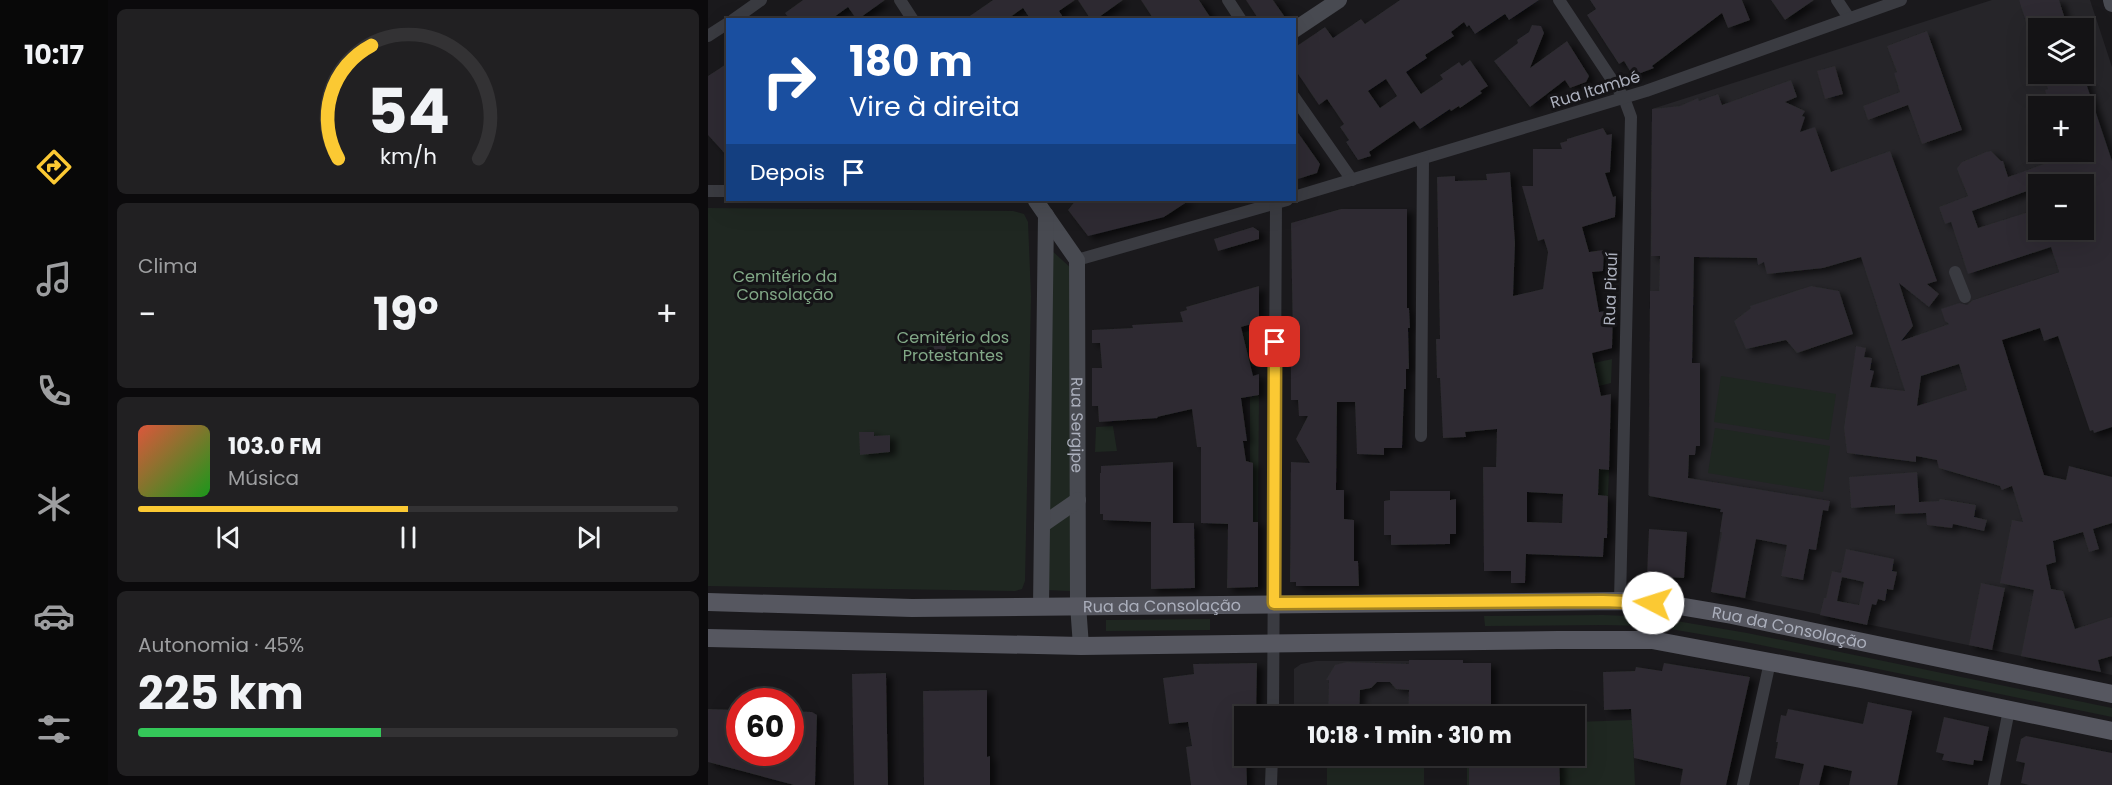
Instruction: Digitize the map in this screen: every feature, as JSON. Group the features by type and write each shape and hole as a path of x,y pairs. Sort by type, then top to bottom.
{"main road":[{"name":"Rua da Consolação","path":"708,602 912,608 1620,601 1679,606 1732,615 2112,694"},
{"path":"708,638 1081,646 1634,639 1770,662 2112,731"}],"street":[{"path":"736,18 761,0"},
{"path":"900,0 912,18"},
{"path":"1228,0 1240,18"},
{"path":"1296,29 1338,0"},
{"name":"Rua Piauí","path":"1559,0 1624,98 1631,117 1620,601"},
{"path":"1837,0 1849,18"},
{"name":"Rua Itambé","path":"1296,196 1624,98 1901,0"},
{"path":"2110,0 2112,4"},
{"path":"708,36 726,24"},
{"path":"1296,100 1352,180"},
{"path":"1421,436 1423,159"},
{"path":"708,191 726,191"},
{"path":"1077,260 1281,201 1273,706"},
{"name":"Rua Sergipe","path":"1039,204 1077,260 1078,605 1081,646"},
{"name":"Rua Sergipe","path":"1039,204 1041,606"},
{"path":"1955,272 1965,297"},
{"path":"1042,525 1078,500"},
{"path":"1743,785 1770,662"},
{"path":"1994,785 2009,710"},
{"path":"1271,785 1272,766"}],"shaded area":[{"path":"1992,0 2090,0 2112,67 2112,239 2055,258 2059,272 1973,300 2034,492 2112,512 2112,675 1711,592 1723,513 1720,509 1648,495 1652,109"},
{"path":"1316,661 1438,661 1437,706 1294,706 1294,669 1301,664"}],"green space":[{"name":"Cemitério da Consolação","path":"708,208 1013,211 1024,214 1028,222 1031,296 1025,581 1022,589 1015,591 708,586"},
{"path":"1051,250 1072,269 1071,501 1045,519"},
{"path":"1259,328 1259,365 1251,367 1242,333"},
{"path":"1612,359 1611,383 1599,386 1594,363"},
{"path":"1721,376 1836,394 1829,440 1714,422"},
{"path":"1259,395 1258,522 1250,522 1250,397"},
{"path":"1113,426 1117,451 1095,452 1096,427"},
{"path":"1715,428 1830,446 1823,492 1708,473"},
{"path":"1599,469 1609,470 1608,496 1598,495"},
{"path":"1071,507 1071,591 1045,590 1046,526"},
{"path":"1484,616 1653,617 1747,633 2112,708 2112,717 1746,642 1653,626 1485,626"},
{"path":"1210,619 1210,630 1106,631 1106,620"},
{"path":"1632,720 1635,785 1467,785 1467,766 1585,766 1585,722"},
{"path":"1327,766 1424,768 1424,785 1327,785"}],"building":[{"path":"803,0 885,0 860,18 856,18 848,7 833,18 789,18 785,13"},
{"path":"993,0 1075,0 1059,11 1064,18 1030,18 1023,8 1009,18 967,18"},
{"path":"1078,0 1123,0 1098,18 1090,18"},
{"path":"1141,0 1199,0 1211,18 1153,18"},
{"path":"1246,0 1273,0 1286,18 1258,18"},
{"path":"1400,0 1539,0 1509,20 1505,14 1475,34 1464,22 1451,32 1454,36 1425,55 1427,58 1406,72 1421,94 1443,79 1440,75 1459,62 1462,66 1470,60 1488,86 1460,108 1459,106 1451,111 1450,109 1420,129 1414,121 1369,152 1371,156 1358,160 1346,142 1349,140 1340,127 1344,124 1327,99 1319,105 1296,71 1296,47 1325,27 1333,38 1361,19 1365,24","holes":["1386,79 1397,96 1380,108 1368,91"]},
{"path":"1590,0 1742,0 1750,20 1728,28 1722,13 1652,66 1654,68 1633,76 1624,61 1619,64 1587,15 1596,9"},
{"path":"1771,0 1814,0 1785,20"},
{"path":"2019,0 2059,0 2065,18 2028,18 2028,28"},
{"path":"1532,25 1541,26 1544,33 1530,68 1567,41 1589,76 1586,82 1570,88 1565,80 1530,107 1494,61 1518,43 1517,40 1529,32"},
{"path":"1927,31 1962,130 1922,144 1908,105 1868,120 1863,106 1900,92 1894,73 1897,72 1887,46"},
{"path":"726,64 726,155 708,135 708,76"},
{"path":"1835,66 1843,94 1825,99 1817,71"},
{"path":"1791,80 1797,97 1785,102 1805,111 1800,132 1815,127 1831,172 1890,151 1937,281 1927,284 1939,294 1929,307 1899,283 1913,326 1901,341 1949,324 1945,321 1941,309 1959,303 1967,305 1973,300 2059,272 2051,247 1968,274 1951,222 1945,224 1939,207 1968,196 1957,169 1962,162 1991,151 2003,161 2008,177 2049,162 2094,162 2094,107 2112,161 2112,427 2094,433 2093,430 2090,431 2058,336 2044,341 2040,328 2002,340 2044,475 2066,480 2069,466 2112,477 2112,523 2093,529 2099,549 2089,552 2083,532 2053,541 2056,562 2046,565 2051,589 2063,591 2075,629 2112,617 2112,656 2098,660 2101,672 2021,656 2034,590 2000,583 2012,520 2023,522 2012,486 2002,490 2000,486 1939,468 1937,460 1916,456 1916,462 1847,453 1844,428 1856,346 1866,348 1864,357 1872,358 1870,370 1874,371 1870,387 1905,391 1861,257 1823,268 1767,274 1764,262 1758,265 1757,258 1694,257 1692,363 1700,363 1700,446 1696,446 1695,455 1689,455 1688,478 1830,501 1828,511 1823,510 1816,550 1809,549 1803,580 1781,576 1787,545 1756,539 1745,598 1711,592 1722,532 1720,532 1723,512 1720,512 1721,509 1649,496 1650,291 1659,291 1660,256 1651,256 1652,109 1680,106 1698,98 1699,101 1718,94 1722,105","holes":["1959,364 1967,390 1917,406 1921,376"]},
{"path":"2046,84 2086,84 2090,96 2047,96 2045,90 2048,89"},
{"path":"1603,128 1607,135 1612,134 1610,172 1605,173 1613,197 1616,196 1615,217 1582,227 1589,252 1604,250 1603,271 1592,272 1599,312 1613,310 1612,348 1592,353 1601,396 1611,394 1609,470 1599,469 1598,495 1608,496 1607,538 1604,538 1603,557 1526,554 1525,583 1511,583 1511,571 1484,571 1483,467 1496,467 1497,429 1465,432 1466,437 1443,438 1436,339 1440,339 1437,177 1455,176 1455,181 1487,180 1486,174 1510,172 1515,243 1513,296 1543,289 1548,252 1544,239 1538,241 1522,186 1533,186 1533,149 1562,149 1560,143","holes":["1527,492 1563,494 1562,523 1527,522"]},
{"path":"1296,130 1320,164 1317,173 1298,179 1296,176"},
{"path":"1075,201 1188,201 1164,217 1088,236 1068,210"},
{"path":"1341,209 1407,209 1407,308 1409,308 1410,328 1408,328 1409,369 1406,369 1406,389 1404,389 1402,448 1384,448 1384,455 1357,454 1355,402 1337,402 1336,490 1344,490 1344,519 1354,520 1354,561 1358,561 1359,586 1296,586 1296,582 1290,582 1291,462 1310,463 1296,439 1308,416 1299,416 1298,400 1291,400 1291,344 1293,344 1291,223"},
{"path":"1253,227 1259,231 1259,239 1218,251 1214,239"},
{"path":"1259,286 1259,322 1241,327 1253,376 1259,374 1259,395 1241,398 1247,441 1243,441 1246,461 1253,463 1253,522 1258,522 1258,587 1227,588 1228,524 1201,523 1201,447 1197,447 1192,409 1158,418 1099,422 1098,406 1092,406 1092,368 1102,368 1100,343 1092,343 1092,330 1183,322 1180,312 1187,310 1186,307"},
{"path":"1811,286 1839,291 1853,334 1797,353 1786,340 1746,349 1734,321 1751,308 1750,306"},
{"path":"934,345 946,346 945,361 933,360"},
{"path":"859,432 874,432 874,436 890,435 890,452 860,455"},
{"path":"1173,462 1173,523 1194,523 1195,588 1151,589 1151,522 1103,520 1103,514 1100,514 1101,466"},
{"path":"1917,472 1919,502 1939,501 1940,499 1976,505 1974,517 1987,520 1984,531 1953,524 1952,528 1927,525 1926,513 1895,514 1895,505 1851,508 1849,477"},
{"path":"1390,491 1450,491 1450,500 1456,499 1456,534 1450,534 1450,544 1391,545 1391,535 1384,535 1384,501 1390,500"},
{"path":"1649,529 1687,532 1684,578 1647,576"},
{"path":"1846,549 1894,559 1892,571 1897,572 1893,590 1887,589 1885,601 1878,599 1876,605 1872,604 1867,625 1820,615 1832,571 1841,573","holes":["1842,577 1864,582 1859,605 1837,601"]},
{"path":"1981,583 2005,588 1992,650 1969,645"},
{"path":"1409,660 1463,660 1463,663 1491,663 1491,706 1408,706 1409,690 1396,689 1390,682 1377,682 1371,688 1360,690 1359,706 1328,706 1329,680 1326,680 1335,665 1347,662 1409,664"},
{"path":"1257,663 1256,706 1234,706 1234,766 1246,766 1247,785 1191,785 1186,747 1192,746 1188,722 1169,724 1163,678 1194,674 1193,664"},
{"path":"1664,663 1750,677 1726,785 1680,785 1683,769 1634,758 1631,709 1604,710 1603,672 1635,671 1636,667 1662,671"},
{"path":"886,673 888,785 854,785 852,674"},
{"path":"987,690 987,757 990,756 990,785 924,785 923,691"},
{"path":"1868,702 1912,711 1897,785 1849,785 1852,771 1824,765 1819,785 1799,785 1804,764 1775,758 1781,715 1786,716 1788,709 1863,724"},
{"path":"708,709 726,710 726,766 804,766 804,712 817,715 815,785 794,785 708,762"},
{"path":"1944,717 1989,727 1982,761 1974,760 1973,765 1942,760 1944,754 1936,752"},
{"path":"2026,736 2112,753 2112,785 2029,785 2021,783 2025,763 2016,761 2021,739"},
{"path":"1469,766 1559,766 1560,785 1469,785"}],"route":[{"path":"1275,342 1274,603 1620,601 1653,603"}],"park label":[{"name":"Cemitério dos Protestantes","path":"953,346"}]}
